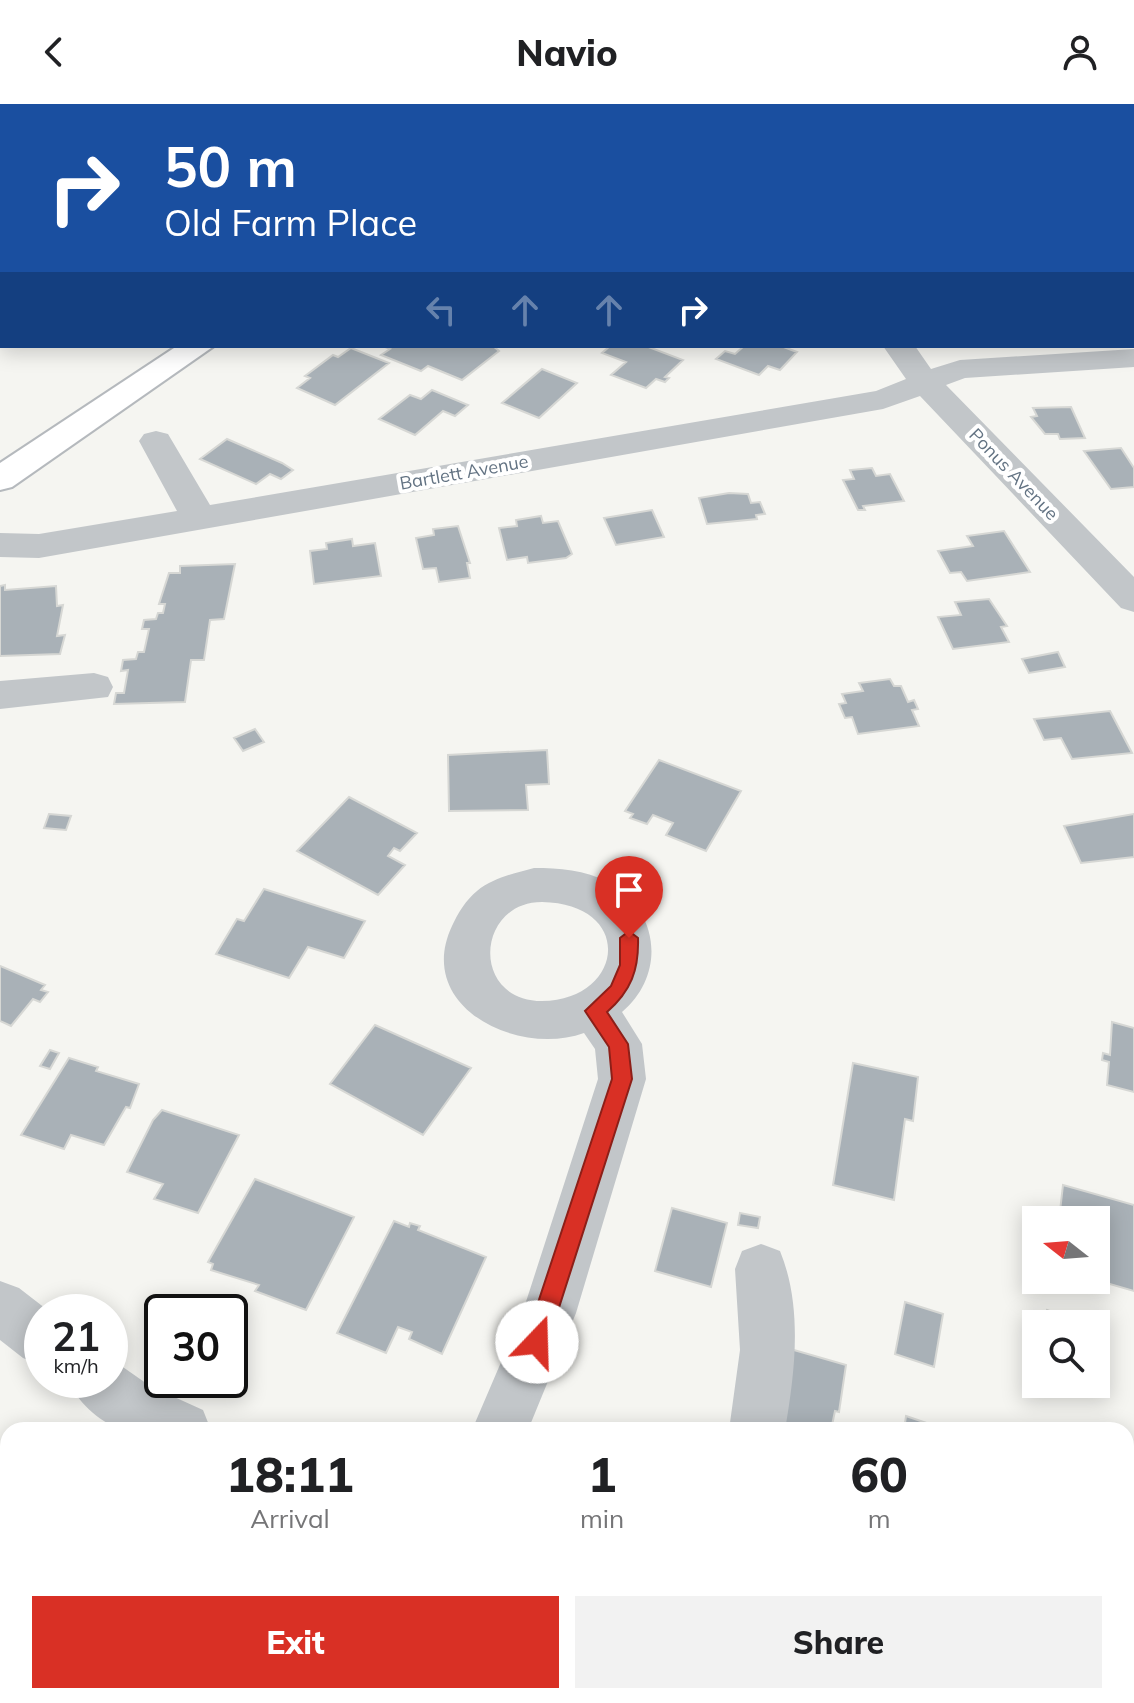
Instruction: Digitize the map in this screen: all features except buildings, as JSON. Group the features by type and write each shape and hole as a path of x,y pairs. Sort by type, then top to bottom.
{"main road":[{"path":"0,479 195,348"}],"street":[{"name":"Ponus Avenue","path":"900,348 924,381 1134,599"},
{"name":"Bartlett Avenue","path":"0,545 39,546 883,399 960,369 1134,358"},
{"path":"156,441 190,497 197,518"},
{"path":"0,695 94,687"},
{"path":"503,1422 549,1313 622,1079 618,1044 595,1011"},
{"path":"759,1422 766,1384 770,1320 761,1269"},
{"path":"0,1307 24,1325"},
{"path":"120,1398 165,1422"}],"route":[{"path":"537,1342 549,1313 622,1079 618,1044 595,1011 618,991 630,965 629,938"}]}
